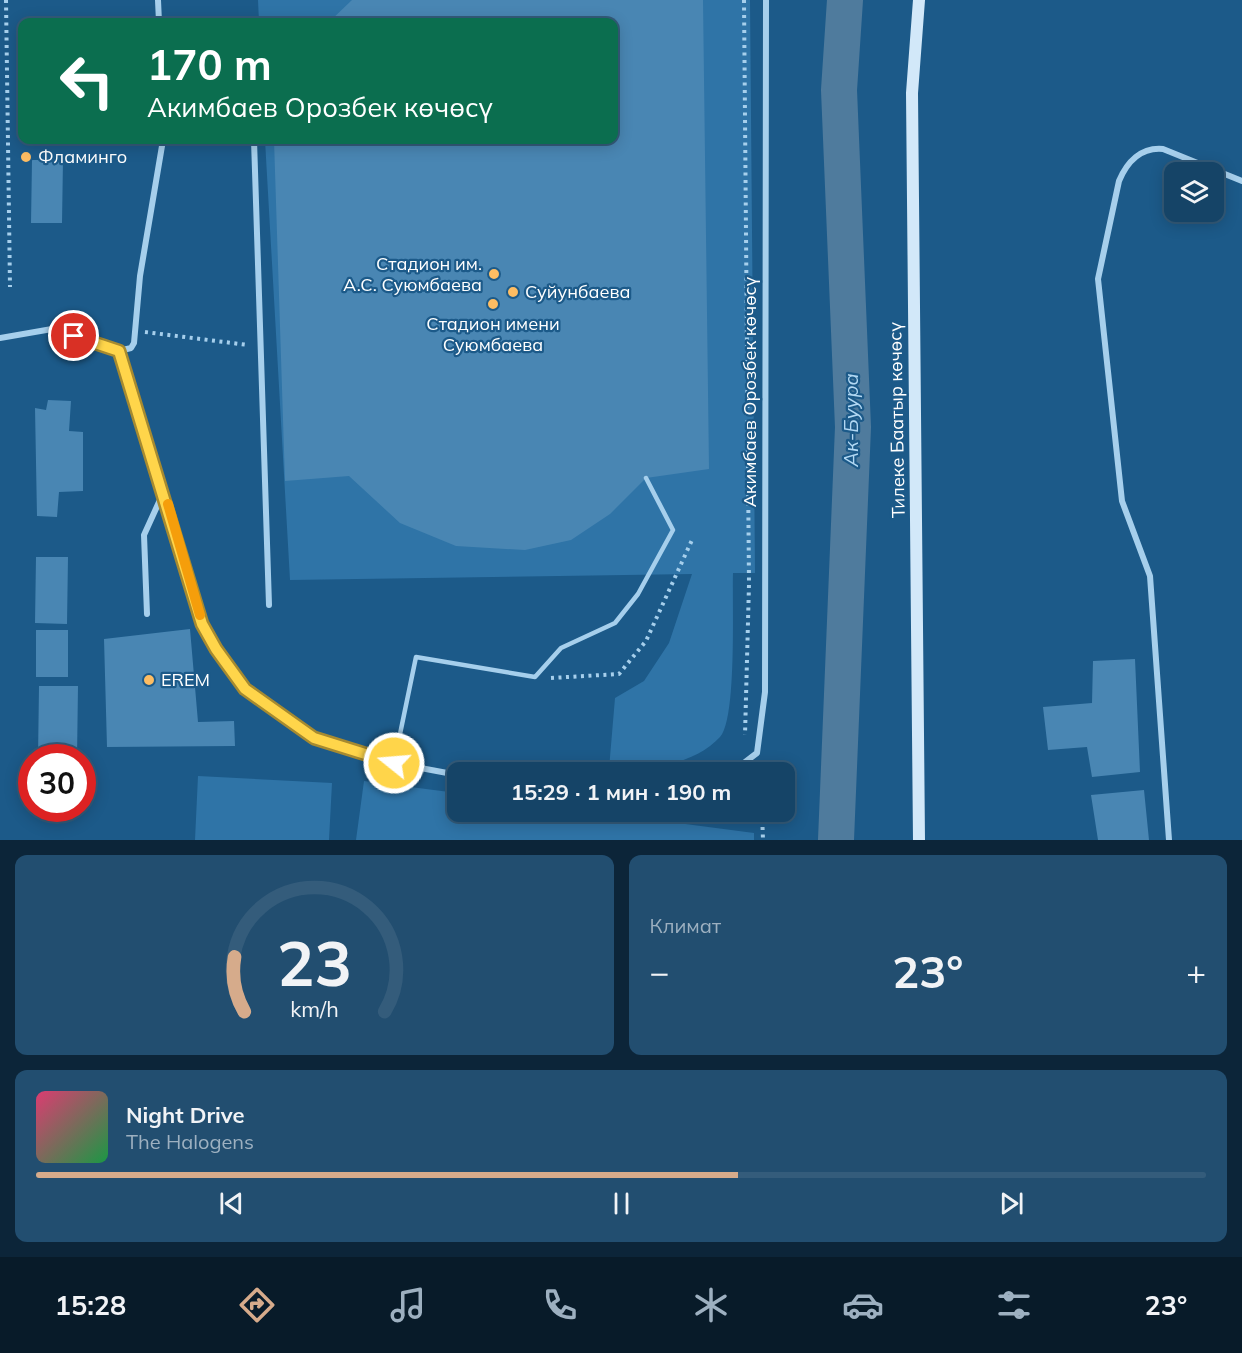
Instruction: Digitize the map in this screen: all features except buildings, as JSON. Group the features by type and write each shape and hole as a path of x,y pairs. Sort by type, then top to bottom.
{"street":[{"path":"158,0 159,18"},
{"name":"Акимбаев Орозбек көчөсү","path":"745,762 757,753 765,692 766,0"},
{"name":"Тилеке Баатыр көчөсү","path":"918,840 912,93 919,0"},
{"path":"0,338 52,329 119,351 131,348 134,343 140,276 161,144"},
{"path":"254,144 270,605"},
{"path":"1169,840 1150,576 1122,501 1098,279 1119,181 1124,169 1139,154 1154,149 1163,149 1242,181"},
{"path":"119,351 164,491 202,624 216,649 245,689 314,738 394,763 447,772"},
{"path":"147,614 144,535 164,491"}],"lane":[{"path":"394,763 417,657 535,677 561,648 615,623 638,594 673,530 646,478"}],"path":[{"path":"6,0 10,287"},
{"path":"744,0 748,572 744,739"},
{"path":"148,333 261,346"},
{"path":"535,677 619,674 646,641 692,540"},
{"path":"762,822 763,840"}],"shaded area":[{"name":"Суйунбаева","path":"258,0 750,0 755,573 733,573 731,685 725,726 720,737 709,747 677,762 610,762 615,698 644,681 669,643 692,574 290,580 265,144 618,144 618,18 259,18"},
{"path":"198,776 332,783 329,840 195,840"},
{"path":"364,781 447,792 447,822 670,822 754,833 754,840 356,840"}],"waterway":[{"name":"Ак-Буура","path":"836,840 853,427 839,90 845,0"}],"slow traffic":[{"path":"168,504 200,615"}],"place":[{"name":"Фламинго","path":"26,157"},
{"name":"Стадион им. А.С. Суюмбаева","path":"494,274"},
{"name":"Суйунбаева","path":"513,292"},
{"name":"Стадион имени Суюмбаева","path":"493,304"},
{"name":"EREM","path":"149,680"}],"route":[{"path":"74,336 119,351 164,491 202,624 216,649 245,689 314,738 394,763"}]}
